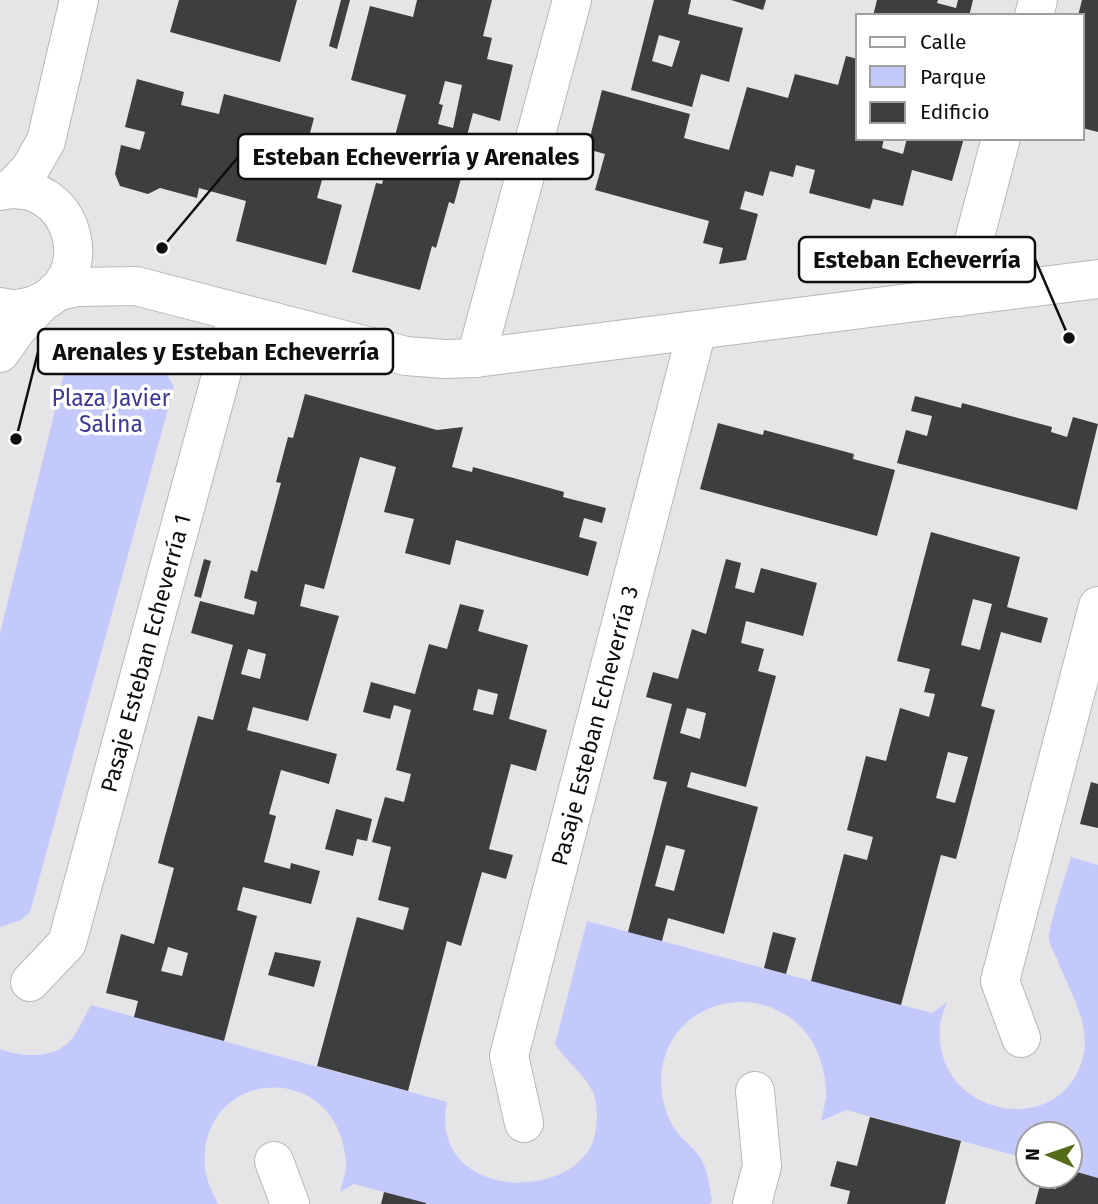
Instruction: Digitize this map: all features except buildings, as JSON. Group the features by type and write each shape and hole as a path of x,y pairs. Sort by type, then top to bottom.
{"street":[{"path":"6,190 30,169 46,141 79,0"},
{"path":"476,358 572,0"},
{"path":"959,297 1001,140"},
{"path":"0,353 17,329 65,280 71,266 74,251 68,226 55,202 50,184 46,141"},
{"path":"6,190 32,191 50,201 68,226 111,271 136,286"},
{"path":"0,307 24,308 77,287 136,286 406,356 445,359 476,358 1098,279"},
{"name":"Pasaje Esteban Echeverría 1","path":"30,982 67,943 238,313"},
{"name":"Pasaje Esteban Echeverría 3","path":"524,1123 509,1056 697,330"},
{"path":"1021,1038 1000,981 1098,606"},
{"path":"752,1204 762,1166 755,1091"},
{"path":"274,1161 290,1204"}],"green space":[{"name":"Plaza Javier Salina","path":"104,345 158,358 174,387 30,912 21,920 0,927 0,633 65,370"},
{"path":"1071,857 1098,865 1098,1178 1084,1174 1084,1120 1014,1120 1014,1155 846,1110 821,1121 826,1089 817,1051 797,1023 771,1007 742,1002 712,1007 687,1022 669,1047 661,1081 669,1120 696,1151 707,1173 712,1200 710,1204 429,1204 354,1184 340,1192 346,1161 337,1127 319,1104 295,1091 269,1088 243,1094 222,1110 208,1135 205,1169 218,1204 0,1204 0,1049 17,1054 53,1052 75,1035 91,1005 447,1102 447,1134 458,1157 478,1173 503,1181 530,1182 557,1175 578,1162 593,1142 596,1124 597,1107 594,1095 581,1074 555,1044 587,921 932,1013 947,1002 940,1025 943,1058 956,1081 976,1098 999,1107 1025,1109 1048,1102 1068,1086 1082,1061 1085,1048 1078,1009 1049,940"}],"place":[{"name":"Esteban Echeverría y Arenales","path":"162,248"},
{"name":"Esteban Echeverría","path":"1069,338"},
{"name":"Arenales y Esteban Echeverría","path":"16,439"}]}
